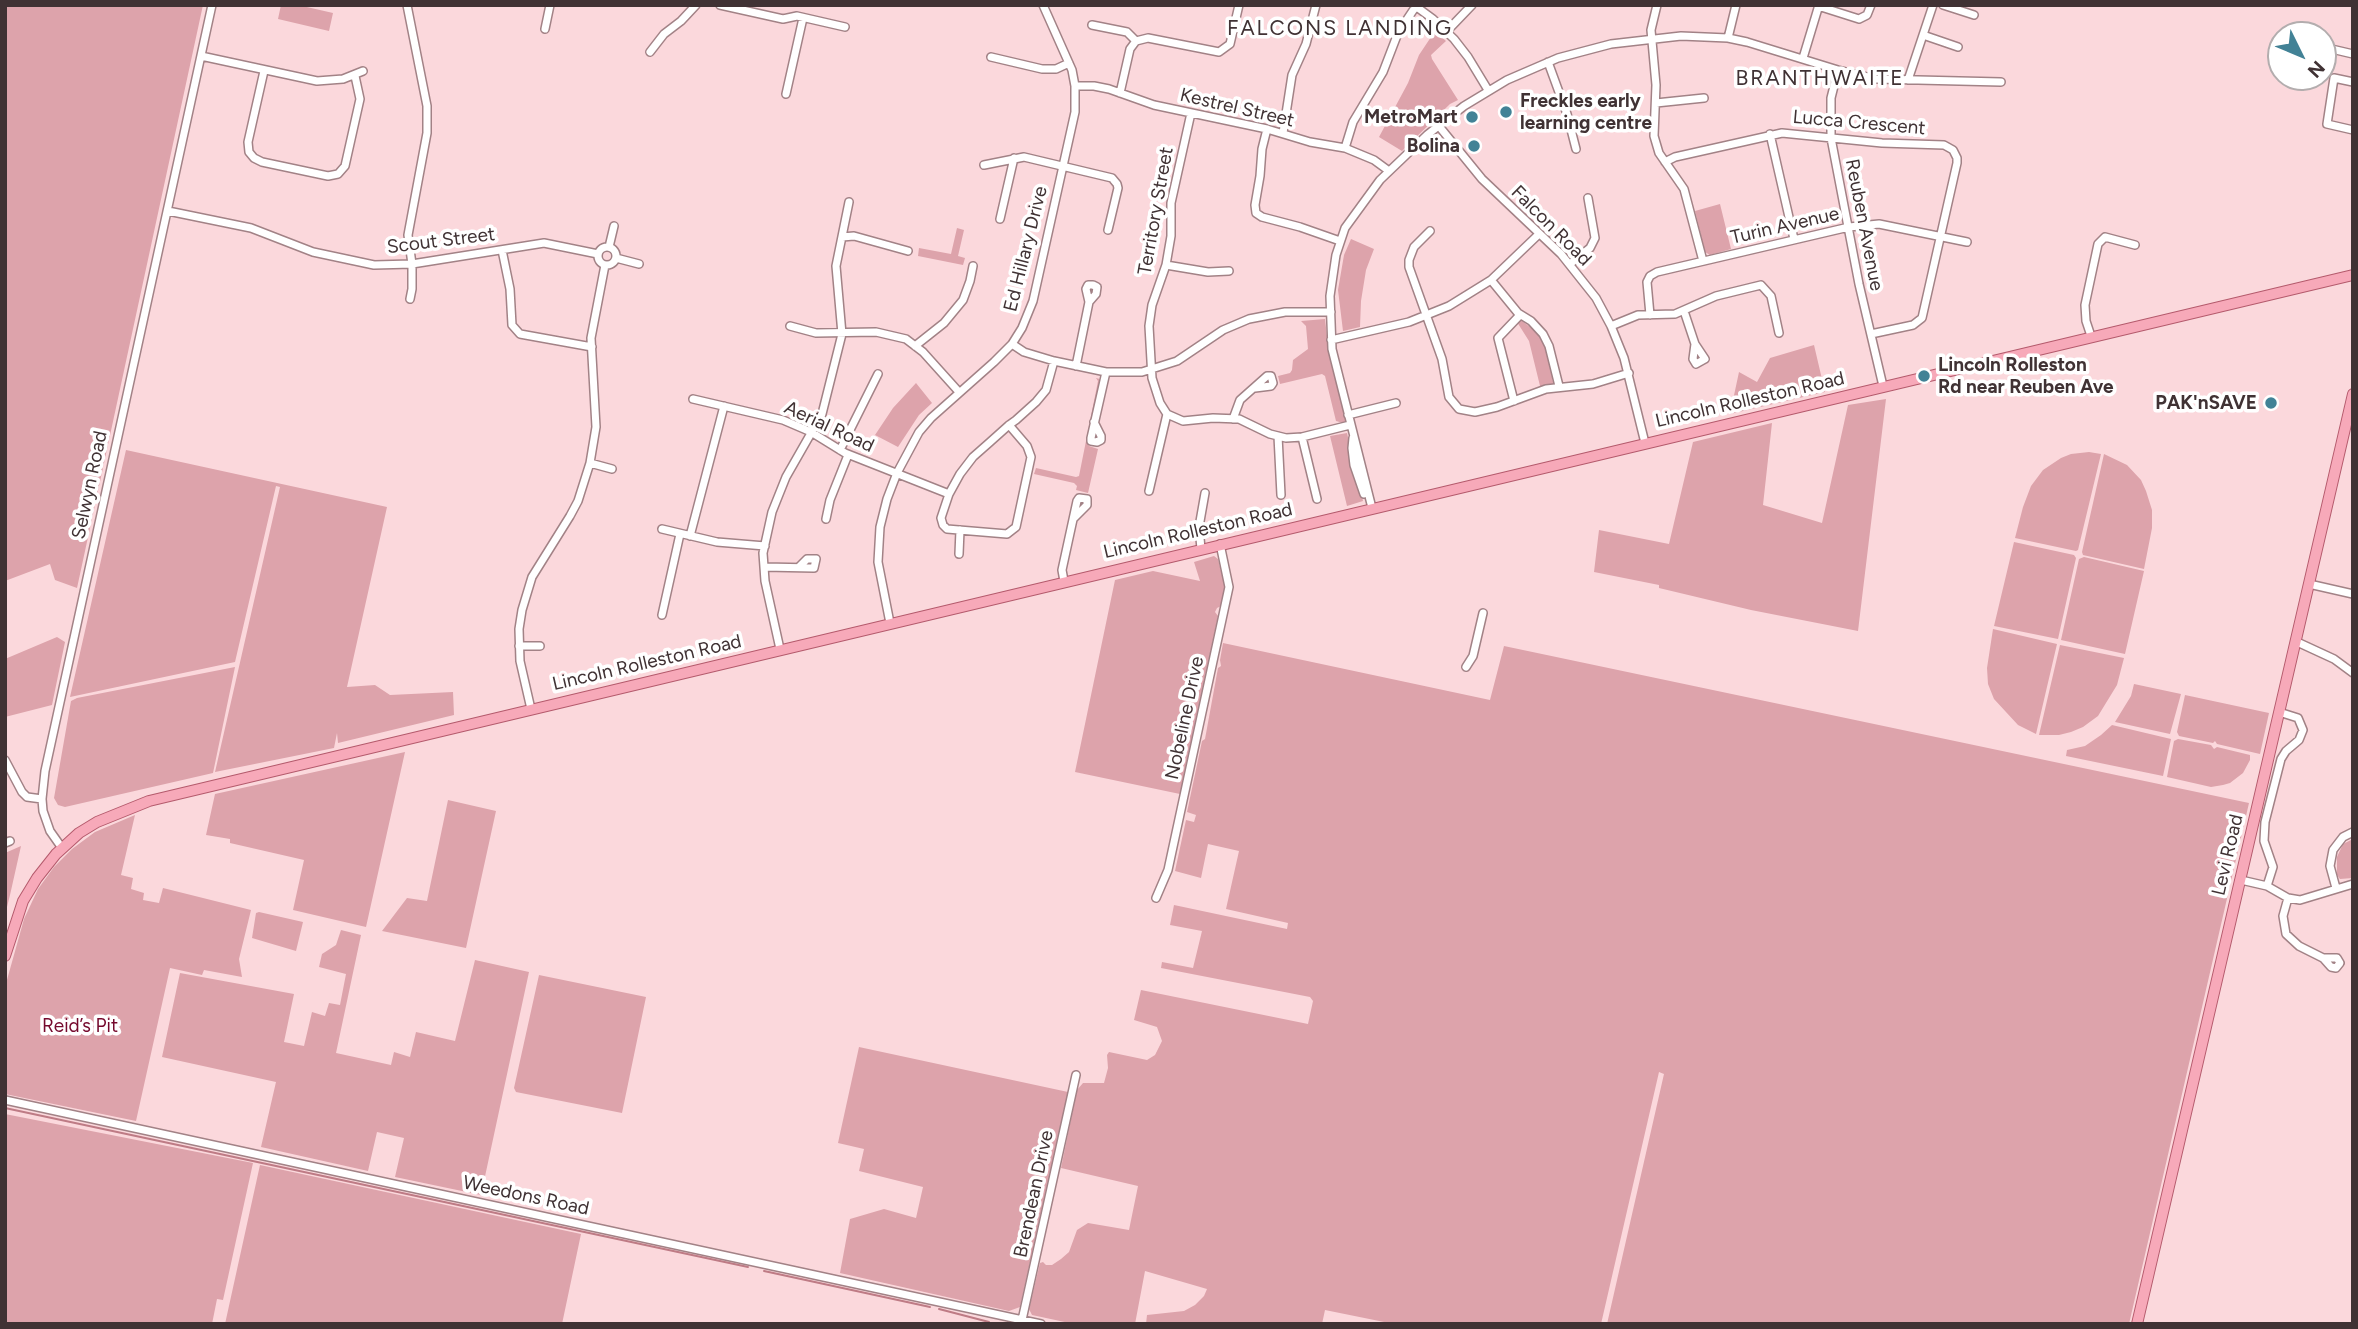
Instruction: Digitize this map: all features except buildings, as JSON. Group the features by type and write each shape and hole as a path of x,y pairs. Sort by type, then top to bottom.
{"main road":[{"name":"Lincoln Rolleston Road","path":"62,848 97,821 149,801 2353,275"},
{"name":"Levi Road","path":"2137,1324 2353,394"},
{"path":"5,956 23,901 44,868 62,848"}],"street":[{"name":"Selwyn Road","path":"62,848 50,831 42,799 45,771 212,5"},
{"path":"407,5 427,106 427,133 408,235 412,264 410,299"},
{"path":"545,29 550,5"},
{"path":"650,52 664,34 696,5"},
{"path":"720,5 783,19 797,16 845,27"},
{"name":"Ed Hillary Drive","path":"890,623 877,562 880,527 897,473 919,432 1012,344 1033,301 1075,112 1075,86 1069,63 1043,5"},
{"path":"1120,93 1130,49 1136,41 1148,38 1219,52 1232,40 1239,5"},
{"path":"1283,133 1293,75 1306,44 1316,5"},
{"path":"1447,31 1472,5"},
{"path":"1657,5 1651,39 1656,67 1654,136 1665,162 1679,180 1686,197 1703,261"},
{"path":"1728,38 1735,5"},
{"path":"1803,58 1819,6 1859,19 1867,15 1871,5"},
{"path":"1908,80 1933,5"},
{"path":"1942,5 1974,15"},
{"path":"1345,148 1353,122 1383,72 1398,33 1415,6 1447,31 1468,57 1488,90"},
{"path":"786,94 803,18"},
{"path":"1093,25 1127,32 1136,41"},
{"path":"1923,35 1958,47"},
{"path":"1370,508 1354,465 1353,437 1331,340 1331,281 1340,241 1357,210 1389,171 1438,125 1488,90 1548,62 1611,44 1681,36 1728,38 1749,42 1876,79 2001,82"},
{"path":"201,56 317,81 342,79 359,73 360,99 345,166 338,174 328,176 254,158 248,142 264,71"},
{"path":"991,58 1042,69 1056,69 1069,63"},
{"path":"1548,62 1567,114 1576,149"},
{"name":"Reuben Avenue","path":"1838,70 1831,98 1831,138 1883,386"},
{"path":"2353,82 2334,78 2327,124 2353,130"},
{"name":"Kestrel Street","path":"1075,86 1094,86 1138,100 1345,148 1374,160 1389,171"},
{"path":"1656,103 1704,98"},
{"name":"Territory Street","path":"1167,414 1157,397 1151,370 1149,326 1152,305 1166,265 1171,236 1171,203 1191,113"},
{"name":"Falcon Road","path":"1438,125 1487,184 1570,264 1597,299 1611,326 1629,373 1645,443"},
{"path":"1267,129 1262,149 1256,213 1340,241"},
{"name":"Lucca Crescent","path":"1665,162 1675,156 1782,133 1882,143 1944,145 1953,150 1957,158 1922,318 1913,324 1871,334"},
{"path":"1770,134 1794,239"},
{"path":"1000,219 1014,158"},
{"path":"984,165 1014,158 1032,159 1115,180 1118,188 1108,230"},
{"path":"1570,264 1590,248 1595,238 1588,198"},
{"path":"780,649 765,581 765,545 772,512 786,477 822,414 842,334 836,266 849,202"},
{"name":"Scout Street","path":"168,211 251,228 328,256 374,265 412,264 544,243 598,254"},
{"name":"Turin Avenue","path":"1650,315 1647,285 1650,276 1657,272 1849,226 1880,224 1967,242"},
{"path":"609,247 614,226"},
{"path":"1430,231 1415,247 1409,261 1411,274 1442,359 1449,397 1455,405 1465,411 1475,412 1559,386 1593,384 1629,373"},
{"path":"1331,340 1427,315 1467,296 1491,280 1539,234"},
{"path":"842,237 854,236 908,251"},
{"path":"2091,336 2085,305 2098,244 2105,237 2135,245"},
{"path":"609,247 616,258 613,263 605,265 600,262 598,254 601,249 609,247"},
{"path":"502,250 510,289 512,325 520,334 592,347"},
{"path":"616,258 639,264"},
{"path":"531,709 522,674 519,646 522,610 532,577 570,516 590,463 596,427 592,347 605,265"},
{"path":"1166,265 1228,271"},
{"path":"915,346 944,323 963,300 973,266"},
{"path":"1491,280 1520,315 1531,321 1543,334 1549,346 1559,386"},
{"path":"1611,326 1631,317 1684,311 1716,296 1761,285 1770,296 1779,333"},
{"path":"1076,366 1089,302"},
{"path":"1684,311 1695,344"},
{"path":"1012,344 1024,352 1054,361 1106,372 1151,370 1177,361 1223,330 1249,319 1285,312 1331,313"},
{"path":"1514,401 1498,338 1520,315"},
{"path":"790,327 816,333 876,332 906,339 960,392"},
{"path":"1009,425 1027,446 1031,457 1016,527 1013,532 1007,534 947,529 941,518 949,494 972,457 1009,425 1036,402 1046,390 1054,361"},
{"path":"1094,422 1106,372"},
{"path":"840,450 878,374"},
{"path":"1233,419 1240,400 1255,388"},
{"name":"Aerial Road","path":"693,399 783,420 811,432 848,455 949,494"},
{"path":"1348,415 1396,403"},
{"path":"690,536 724,406"},
{"path":"1149,491 1167,414 1189,422 1213,418 1245,421 1278,436 1302,437 1350,425"},
{"path":"1278,436 1281,495"},
{"path":"1302,437 1317,499"},
{"path":"826,519 830,500 848,455"},
{"path":"590,463 612,468"},
{"path":"1202,549 1199,527 1205,493"},
{"path":"1064,581 1062,570 1073,517"},
{"path":"662,529 717,542 765,545"},
{"path":"959,554 960,530"},
{"path":"662,615 680,534"},
{"name":"Nobeline Drive","path":"1156,898 1168,870 1230,587 1220,544"},
{"path":"764,567 799,567"},
{"path":"2309,584 2353,594"},
{"path":"1466,667 1473,656 1483,613"},
{"path":"2295,641 2334,659 2353,673"},
{"path":"519,646 540,646"},
{"path":"2267,886 2273,867 2264,841 2265,822 2281,760 2286,751 2299,740 2303,730 2298,718 2279,712"},
{"path":"5,760 22,792 27,797 42,799"},
{"path":"2336,888 2330,866 2333,850 2343,837 2353,832"},
{"path":"2241,880 2267,886 2288,898 2306,900 2353,884"},
{"path":"2288,898 2283,916 2286,934 2299,946 2323,958"},
{"name":"Brendean Drive","path":"1022,1320 1076,1075"},
{"name":"Weedons Road","path":"5,1100 1041,1324"}],"green space":[{"path":"5,5 203,5 77,588 55,580 50,564 5,581"},
{"path":"281,5 298,5 333,13 329,31 278,19"},
{"path":"1435,31 1446,41 1431,55 1432,59 1458,100 1450,104 1402,151 1379,137 1408,83 1419,55"},
{"path":"1720,204 1731,249 1710,255 1705,252 1695,211"},
{"path":"957,228 964,230 958,256 965,258 963,265 918,256 919,248 951,254"},
{"path":"1351,239 1374,249 1366,270 1360,327 1343,331 1338,290 1344,255"},
{"path":"1325,319 1329,354 1350,425 1336,421 1325,376 1322,374 1280,384 1278,376 1290,373 1293,360 1308,349 1306,326 1301,321"},
{"path":"1521,320 1540,335 1546,346 1554,387 1541,390 1529,341 1517,322"},
{"path":"1814,345 1825,392 1730,414 1739,372 1757,382 1770,358"},
{"path":"1096,378 1100,379 1087,441 1089,446 1098,449 1088,493 1076,490 1074,483 1034,474 1036,468 1079,476 1098,381"},
{"path":"916,383 932,403 919,415 898,447 875,435 893,408"},
{"path":"1886,399 1858,631 1751,610 1659,588 1659,585 1594,572 1599,530 1669,544 1693,442 1772,423 1763,505 1822,523 1848,405"},
{"path":"1347,433 1363,501 1347,506 1330,436"},
{"path":"126,450 387,507 347,687 375,685 390,695 453,692 454,715 338,743 337,733 334,748 215,772 280,487 276,486 235,662 70,697"},
{"path":"2071,454 2101,454 2078,550 2015,538 2031,486 2043,470"},
{"path":"2104,454 2127,465 2141,480 2146,491 2152,510 2152,528 2144,569 2083,555"},
{"path":"2014,542 2074,555 2076,558 2058,639 1994,626"},
{"path":"1214,556 1218,559 1225,587 1221,606 1215,612 1218,616 1180,794 1075,772 1115,580 1153,571 1200,581 1194,562"},
{"path":"2084,557 2144,571 2125,654 2061,640 2079,559"},
{"path":"1993,629 2057,644 2036,734 2018,725 1994,699 1988,684 1987,668"},
{"path":"57,637 65,642 52,705 5,717 5,659"},
{"path":"1223,643 1490,700 1504,646 2249,803 2129,1324 1607,1324 1664,1074 1659,1072 1601,1324 1394,1324 1325,1310 1322,1324 1146,1324 1147,1315 1184,1311 1195,1305 1207,1289 1145,1271 1135,1324 1074,1324 1032,1315 1029,1309 1040,1263 1052,1265 1069,1252 1077,1230 1088,1223 1129,1230 1138,1186 1061,1168 1077,1090 1083,1083 1104,1083 1109,1052 1147,1060 1155,1055 1162,1041 1157,1027 1134,1020 1141,990 1308,1024 1313,1001 1310,997 1161,968 1162,962 1193,968 1202,931 1170,925 1174,905 1287,929 1288,923 1226,909 1239,851 1208,844 1201,878 1175,871 1186,820 1194,822 1196,815 1187,812 1202,741 1205,739 1218,668 1221,666"},
{"path":"2060,645 2124,658 2117,685 2098,716 2071,732 2039,735"},
{"path":"235,667 213,773 65,807 58,805 54,798 71,701"},
{"path":"2134,684 2181,694 2170,734 2115,722 2131,696"},
{"path":"2185,695 2269,713 2260,754 2217,744 2215,741 2213,743 2179,736 2177,732"},
{"path":"2112,725 2171,739 2163,776 2066,756 2067,750 2085,746"},
{"path":"2178,739 2250,755 2250,760 2243,773 2223,785 2211,787 2167,777 2174,741"},
{"path":"405,752 366,927 293,910 304,860 206,835 215,794"},
{"path":"448,800 496,811 466,948 382,931 407,898 427,901"},
{"name":"Reid’s Pit","path":"135,815 121,875 133,878 131,889 144,893 143,900 159,903 163,888 251,910 239,959 242,977 204,970 202,975 170,968 136,1121 5,1094 5,987 24,919 38,889 72,849 95,832"},
{"path":"2353,839 2353,878 2340,879 2337,875 2337,857 2343,844"},
{"path":"21,846 10,895 5,915 5,853"},
{"path":"256,913 303,922 296,951 252,938"},
{"path":"341,930 361,935 336,1053 391,1065 394,1052 410,1057 416,1032 455,1041 475,960 529,972 481,1195 395,1177 404,1138 377,1132 368,1171 261,1147 276,1082 162,1057 180,973 294,994 284,1042 304,1046 312,1012 325,1016 329,1003 340,1005 346,974 319,967 322,954 336,945"},
{"path":"539,975 646,997 622,1113 516,1092 514,1088"},
{"path":"859,1047 1068,1092 1020,1307 1009,1311 840,1273 850,1219 884,1209 916,1218 923,1187 859,1171 864,1149 838,1143"},
{"path":"5,1114 253,1163 223,1300 217,1299 212,1324 5,1324"},
{"path":"260,1165 581,1234 562,1324 225,1324"}],"waterway":[{"path":"5,1108 748,1267"},
{"path":"764,1271 930,1307"},
{"path":"939,1309 989,1322"}],"place":[{"name":"Freckles early learning centre","path":"1506,112"},
{"name":"MetroMart","path":"1472,117"},
{"name":"Bolina","path":"1474,146"},
{"name":"Lincoln Rolleston Rd near Reuben Ave","path":"1924,376"},
{"name":"PAK'nSAVE","path":"2271,403"}],"district":[{"name":"FALCONS LANDING","path":"1340,29"},
{"name":"BRANTHWAITE","path":"1820,79"}]}
